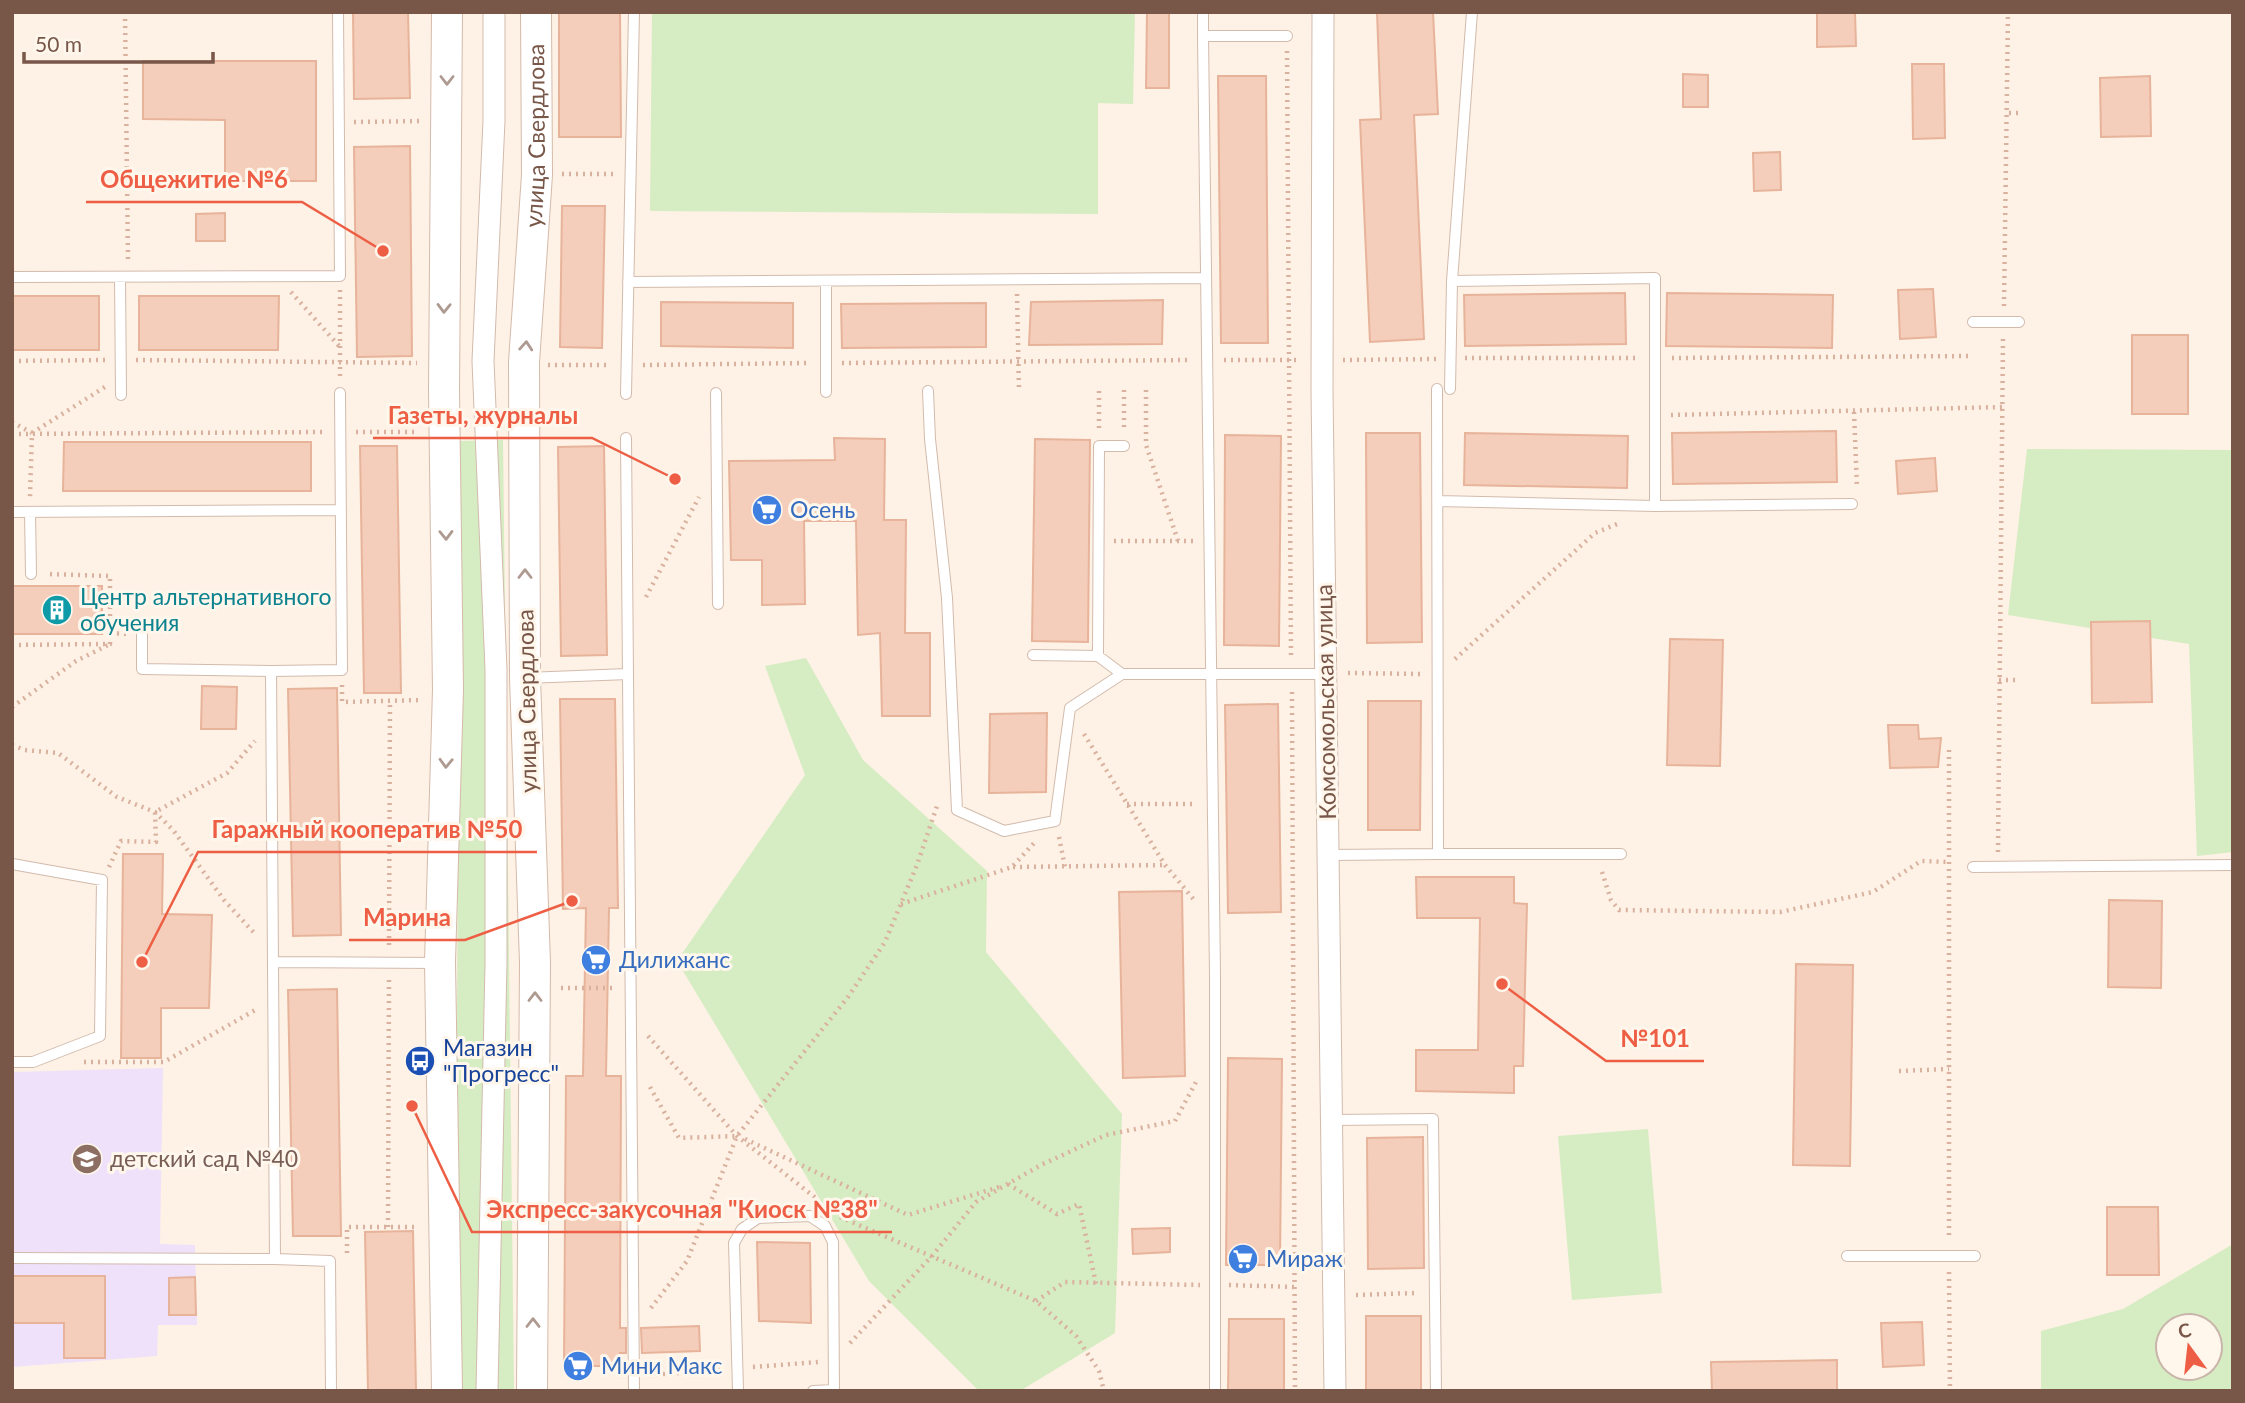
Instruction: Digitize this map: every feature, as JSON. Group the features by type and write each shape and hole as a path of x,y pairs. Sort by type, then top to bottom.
{"street":[{"path":"447,12 444,363 448,690 440,963 447,1391"},
{"path":"487,1391 496,963 496,695 483,361 494,121 494,12"},
{"name":"улица Свердлова","path":"532,1391 535,963 526,678 524,362 537,174 536,12"},
{"name":"Комсомольская улица","path":"1323,12 1322,360 1335,1391"}],"lane":[{"path":"12,277 340,275 338,12"},
{"path":"626,394 634,12"},
{"path":"1203,12 1214,923 1215,1391"},
{"path":"1450,389 1452,281 1472,12"},
{"path":"1203,36 1287,36"},
{"path":"121,396 124,277"},
{"path":"628,282 1206,278"},
{"path":"1452,281 1655,278 1655,506"},
{"path":"826,281 826,392"},
{"path":"1973,322 2019,322"},
{"path":"1437,389 1438,854"},
{"path":"928,391 947,598 957,810 1004,831 1055,821 1070,708 1122,674 1326,674"},
{"path":"142,635 142,669 342,670 340,393"},
{"path":"716,393 718,604"},
{"path":"626,438 634,1391"},
{"path":"1098,656 1099,446 1124,440"},
{"path":"1438,501 1655,506 1852,504"},
{"path":"12,512 341,510"},
{"path":"30,512 32,574"},
{"path":"1033,654 1098,656 1122,674"},
{"path":"271,671 275,1259"},
{"path":"526,678 628,674"},
{"path":"1328,855 1621,854"},
{"path":"12,864 102,880 100,1036 33,1062 12,1062"},
{"path":"1973,867 2233,865"},
{"path":"273,962 440,963"},
{"path":"1331,1120 1433,1119 1436,1391"},
{"path":"738,1391 734,1243 742,1229 758,1218 810,1216 825,1226 833,1242 834,1390 813,1391"},
{"path":"1847,1256 1975,1256"},
{"path":"12,1258 330,1261 331,1391"}],"path":[{"path":"124,277 125,12"},
{"path":"1997,867 2009,113 2008,12"},
{"path":"1287,36 1295,1391"},
{"path":"2009,113 2021,113"},
{"path":"537,174 631,173"},
{"path":"340,275 340,393"},
{"path":"277,276 340,348"},
{"path":"1017,279 1019,391"},
{"path":"524,362 627,365 1018,359 1973,356"},
{"path":"12,361 444,363"},
{"path":"32,433 121,377"},
{"path":"1100,390 1100,436"},
{"path":"1124,390 1124,440"},
{"path":"1146,390 1146,444 1178,541"},
{"path":"1654,416 2003,407"},
{"path":"1852,504 1857,489 1854,412"},
{"path":"12,422 32,433"},
{"path":"12,433 424,432"},
{"path":"30,512 32,433"},
{"path":"644,601 716,464"},
{"path":"1348,673 1438,674 1595,533 1655,506"},
{"path":"1099,541 1209,541"},
{"path":"32,574 110,576 110,644"},
{"path":"12,645 110,644"},
{"path":"12,707 76,661 110,644"},
{"path":"1999,680 2020,680"},
{"path":"342,702 426,699"},
{"path":"1070,708 1165,865 1214,923"},
{"path":"155,812 228,773 272,721"},
{"path":"12,745 26,750 58,753 117,797 155,812 173,830 224,900 260,939 273,962"},
{"path":"1949,750 1950,1391"},
{"path":"649,1311 687,1261 737,1136 848,997 885,942 940,797"},
{"path":"1127,804 1212,804"},
{"path":"102,880 121,841 156,842 155,812"},
{"path":"1055,821 1066,866"},
{"path":"1012,867 1055,821"},
{"path":"1597,854 1611,900 1619,910 1780,912 1873,892 1921,862 1949,862"},
{"path":"901,904 1012,867 1165,865"},
{"path":"561,976 561,989 630,988"},
{"path":"614,988 630,1015 674,1068 737,1136 818,1200"},
{"path":"81,1062 164,1062 273,1000"},
{"path":"634,1376 834,1361 932,1256 976,1202 1041,1164 1106,1135 1175,1121 1215,1042"},
{"path":"631,1054 679,1138 737,1136 908,1215 1008,1184 1057,1214 1079,1204 1096,1284"},
{"path":"1899,1071 1949,1069"},
{"path":"836,1216 1036,1301 1076,1336 1099,1371 1104,1391"},
{"path":"330,1261 347,1261 347,1227 421,1227"},
{"path":"1036,1301 1065,1282 1295,1287"},
{"path":"1352,1295 1435,1293"}],"shaded area":[{"name":"детский сад №40","path":"163,1068 160,1244 195,1245 197,1325 158,1325 157,1356 12,1367 12,1072"}],"green space":[{"path":"652,12 1135,12 1133,104 1098,103 1098,214 650,211"},
{"path":"503,440 514,1391 455,1391 460,441"},
{"path":"2027,449 2233,450 2233,852 2197,856 2189,644 2008,615"},
{"path":"806,658 863,760 987,871 986,952 1122,1114 1115,1333 1020,1391 979,1391 869,1281 677,961 805,775 765,666"},
{"path":"1648,1129 1662,1293 1572,1300 1558,1136"},
{"path":"2233,1244 2233,1390 2041,1391 2041,1331 2123,1309"}],"building":[{"path":"353,12 408,12 410,98 354,99"},
{"path":"559,12 620,12 621,137 559,137"},
{"path":"1147,12 1169,12 1169,88 1146,88"},
{"path":"1377,12 1433,12 1438,114 1414,115 1424,339 1370,342 1360,120 1381,119"},
{"path":"1817,12 1855,12 1856,46 1817,47"},
{"path":"143,61 316,61 316,181 225,181 225,120 143,119"},
{"path":"1912,64 1944,64 1945,138 1913,139"},
{"path":"1683,74 1708,75 1708,107 1683,107"},
{"path":"1218,76 1266,76 1268,343 1221,343"},
{"path":"2150,76 2151,136 2101,137 2100,78"},
{"path":"410,146 412,356 357,357 354,147"},
{"path":"1780,152 1781,190 1754,191 1753,153"},
{"path":"562,206 605,206 602,348 560,347"},
{"path":"225,213 225,241 196,241 196,214"},
{"path":"1933,289 1936,337 1900,339 1898,290"},
{"path":"1625,293 1626,344 1465,346 1464,295"},
{"path":"1667,293 1833,295 1832,348 1666,346"},
{"path":"12,296 99,296 99,350 12,350"},
{"path":"139,296 279,296 278,350 139,350"},
{"path":"1163,300 1162,344 1029,345 1031,302"},
{"path":"661,302 793,303 793,348 661,346"},
{"path":"986,303 986,347 842,348 841,304"},
{"path":"2132,335 2188,335 2188,414 2132,414"},
{"path":"1836,431 1837,482 1673,484 1672,433"},
{"path":"1366,433 1420,433 1422,642 1367,643"},
{"path":"1465,433 1628,436 1627,488 1464,485"},
{"path":"1225,435 1281,436 1279,646 1224,645"},
{"path":"834,438 885,439 884,520 906,520 905,633 930,633 930,716 882,716 880,633 858,635 856,521 804,521 805,604 762,605 762,560 731,560 729,461 835,460"},
{"path":"1035,439 1090,440 1088,642 1032,641"},
{"path":"64,442 311,442 311,491 63,491"},
{"path":"360,446 397,446 401,693 364,693"},
{"path":"604,446 607,655 561,656 558,447"},
{"path":"1935,458 1937,491 1898,494 1896,461"},
{"name":"Центр альтернативного обучения","path":"12,586 102,586 102,634 12,634"},
{"path":"2150,621 2152,702 2092,703 2091,622"},
{"path":"1670,639 1723,640 1720,766 1667,765"},
{"path":"202,686 237,687 236,729 201,729"},
{"path":"337,688 341,935 293,936 288,689"},
{"path":"560,699 615,699 618,908 609,908 606,1076 621,1076 620,1328 626,1328 626,1353 620,1353 620,1366 564,1366 566,1076 583,1076 586,908 563,909"},
{"path":"1368,701 1421,701 1420,830 1368,830"},
{"path":"1278,704 1281,912 1228,913 1225,705"},
{"path":"1047,713 1046,792 989,793 990,714"},
{"path":"1888,725 1918,725 1919,739 1941,738 1938,767 1890,768"},
{"path":"123,854 163,854 162,914 212,915 209,1008 161,1008 161,1058 121,1058"},
{"path":"1416,877 1514,877 1514,903 1527,904 1523,1066 1514,1066 1514,1093 1416,1091 1416,1050 1478,1050 1480,918 1417,918"},
{"path":"1182,891 1185,1076 1123,1078 1119,892"},
{"path":"2109,900 2162,901 2161,988 2108,987"},
{"path":"1796,964 1853,965 1850,1166 1793,1165"},
{"path":"337,989 341,1236 293,1236 288,990"},
{"path":"1228,1058 1282,1059 1280,1265 1226,1265"},
{"path":"1423,1137 1424,1268 1368,1269 1367,1138"},
{"path":"2107,1207 2158,1207 2159,1275 2107,1275"},
{"path":"1170,1228 1170,1252 1133,1254 1132,1229"},
{"path":"413,1231 416,1391 368,1391 365,1232"},
{"path":"757,1242 810,1243 811,1323 759,1321"},
{"path":"12,1276 105,1276 105,1358 64,1358 64,1323 12,1323"},
{"path":"195,1277 196,1315 169,1315 169,1278"},
{"path":"1366,1316 1421,1316 1421,1391 1366,1391"},
{"path":"1229,1319 1284,1319 1284,1391 1228,1391"},
{"path":"1922,1322 1924,1365 1883,1367 1881,1323"},
{"path":"699,1326 700,1351 642,1353 641,1328"},
{"path":"1837,1360 1837,1390 1712,1391 1711,1362"}],"place":[{"name":"Общежитие №6","path":"383,251"},
{"name":"Газеты, журналы","path":"675,479"},
{"name":"Осень","path":"767,510"},
{"name":"Центр альтернативного обучения","path":"57,610"},
{"name":"Марина","path":"572,901"},
{"name":"Дилижанс","path":"596,960"},
{"name":"Гаражный кооператив №50","path":"142,962"},
{"name":"№101","path":"1502,984"},
{"name":"Магазин \"Прогресс\"","path":"420,1061"},
{"name":"Экспресс-закусочная \"Киоск №38\"","path":"412,1106"},
{"name":"детский сад №40","path":"87,1159"},
{"name":"Мираж","path":"1243,1259"},
{"name":"Мини Макс","path":"578,1366"}]}
